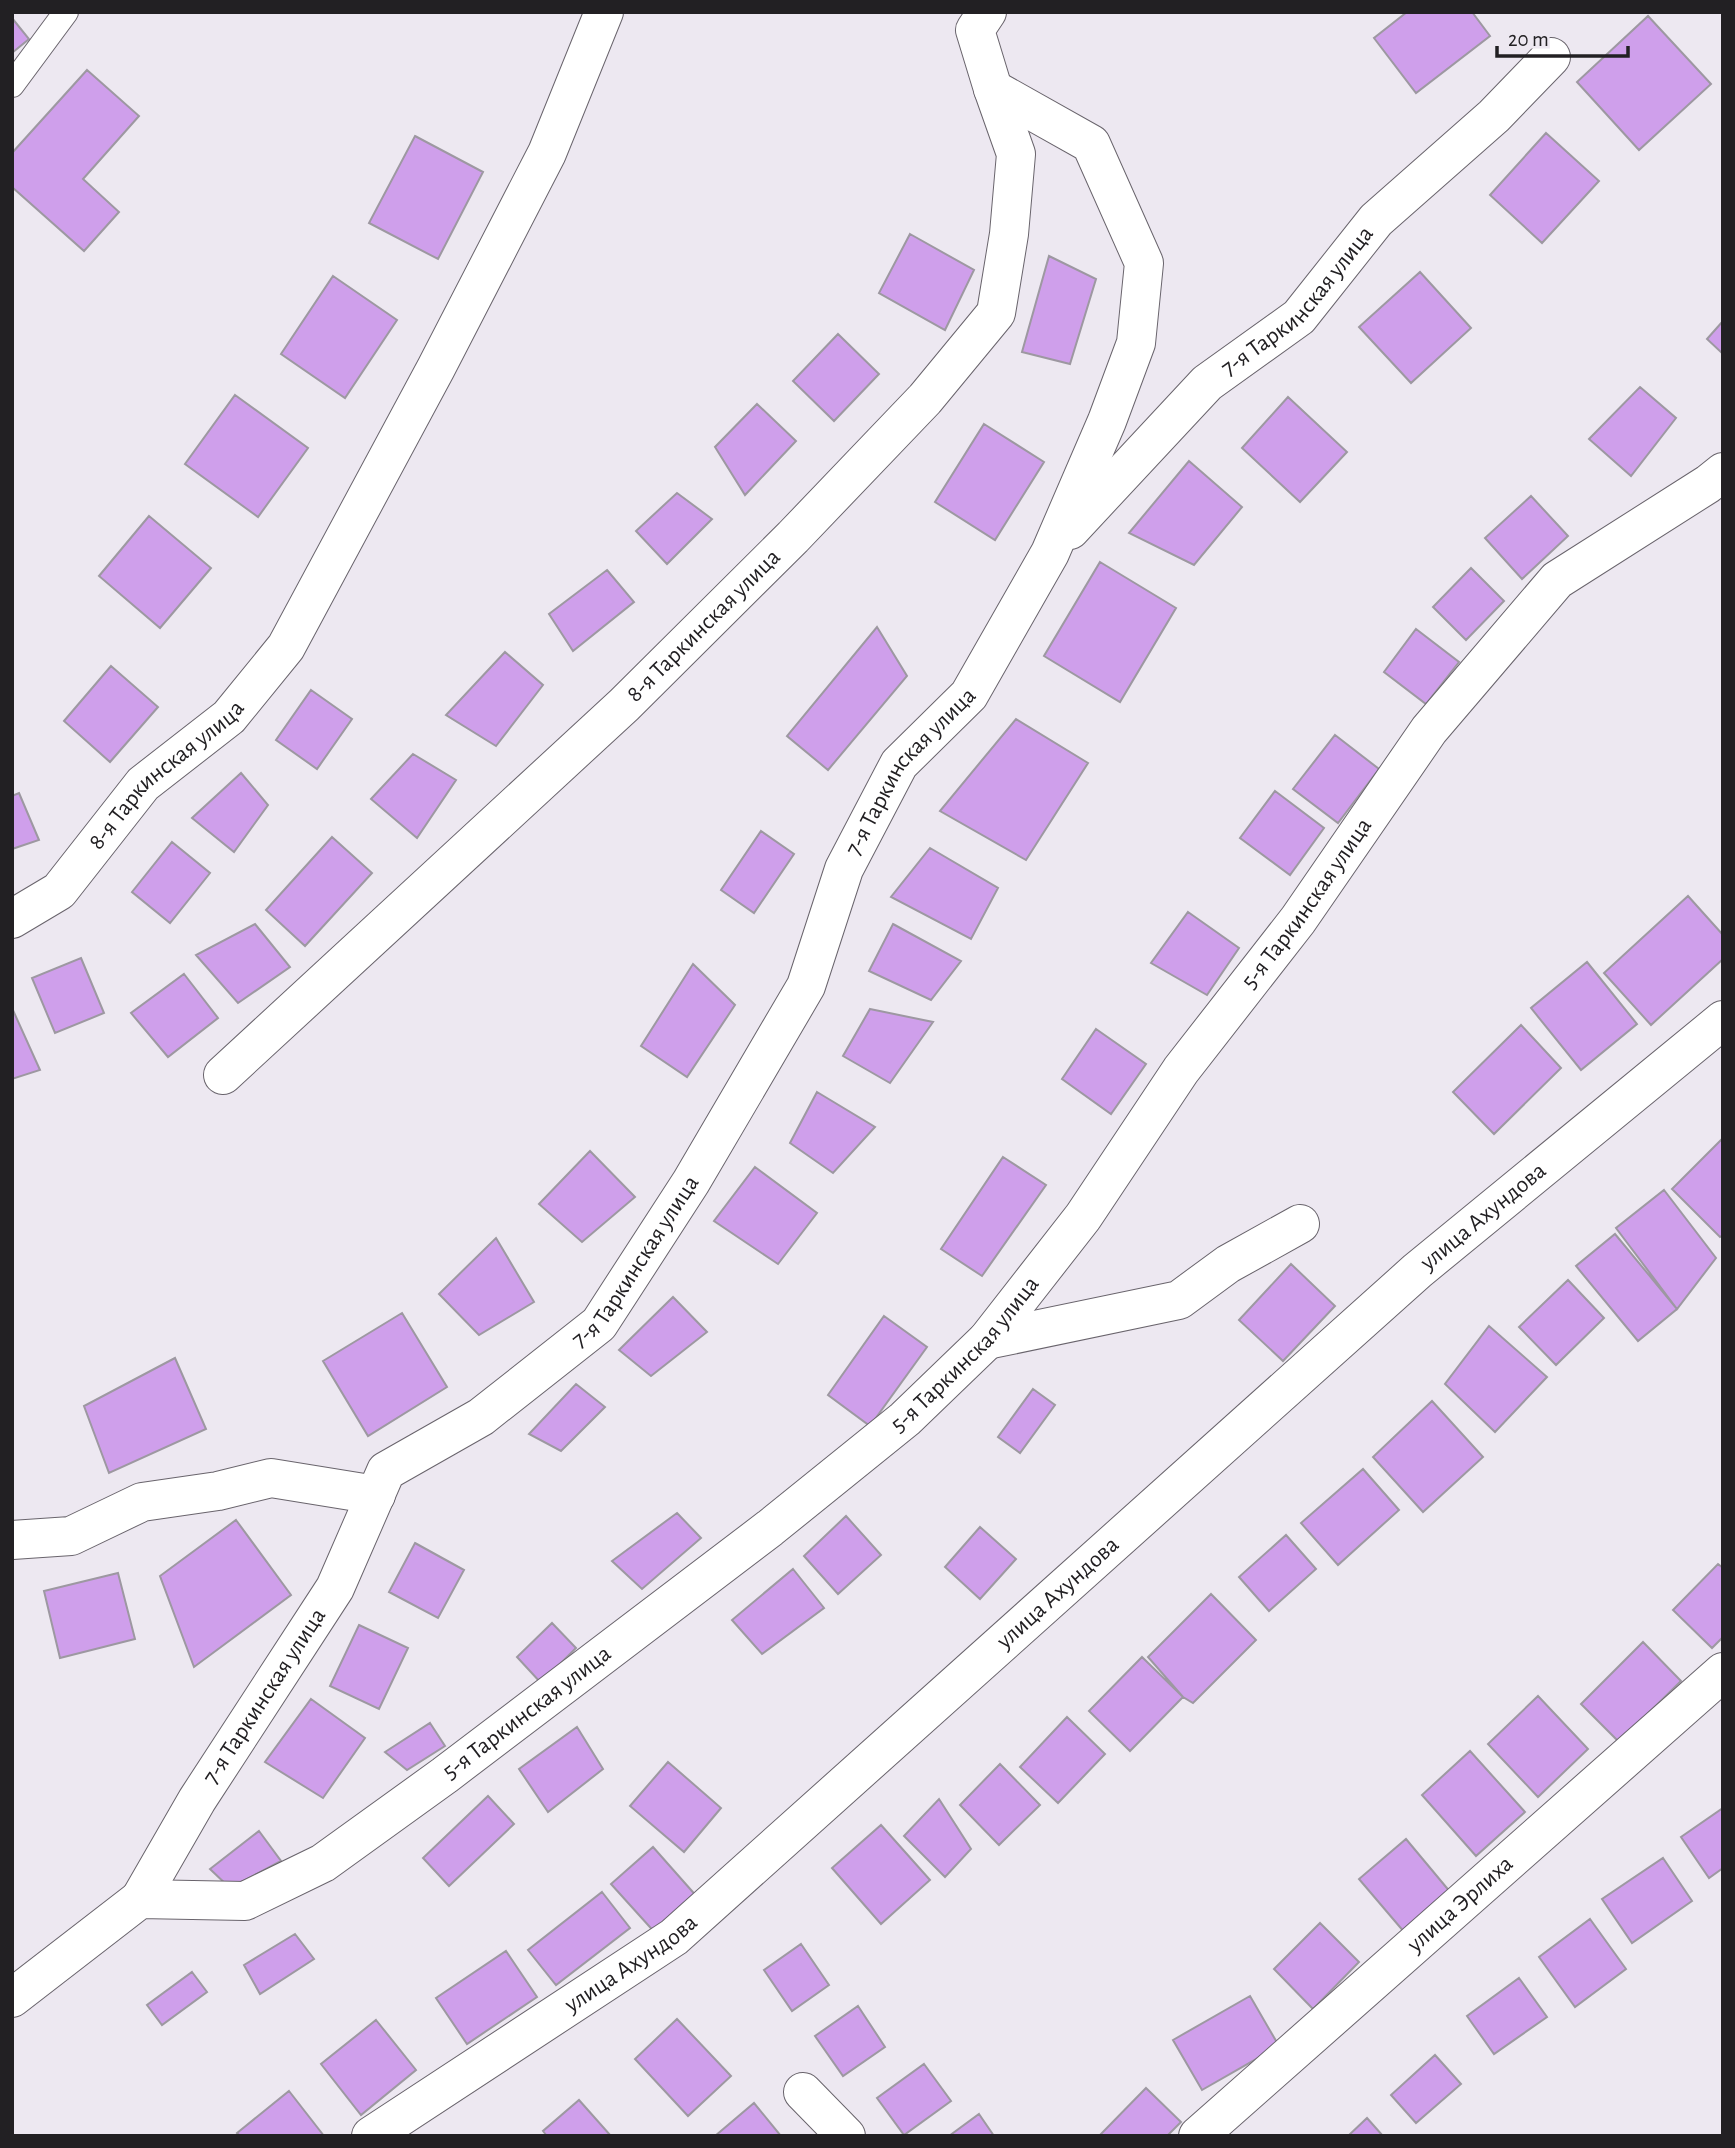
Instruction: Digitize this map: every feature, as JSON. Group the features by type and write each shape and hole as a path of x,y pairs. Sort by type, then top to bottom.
{"street":[{"name":"8-я Таркинская улица","path":"12,919 59,891 143,784 229,717 286,647 436,368 547,153 604,12"},
{"path":"988,12 975,30 993,89"},
{"name":"7-я Таркинская улица","path":"1050,553 1207,383 1299,317 1376,220 1494,116 1550,57"},
{"name":"8-я Таркинская улица","path":"223,1075 633,696 793,537 925,399 996,313 1009,234 1016,154 993,89"},
{"name":"7-я Таркинская улица","path":"140,1899 197,1800 335,1588 386,1471 481,1417 599,1324 691,1182 806,986 844,869 899,764 969,695 1050,553 1107,421 1136,343 1143,263 1091,144 993,89"},
{"name":"5-я Таркинская улица","path":"140,1899 245,1901 323,1863 445,1775 770,1528 905,1419 986,1340 1083,1217 1181,1070 1298,920 1429,730 1557,580 1723,472"},
{"name":"улица Ахундова","path":"370,2136 674,1937 1417,1271 1723,1020"},
{"path":"986,1340 1179,1300 1228,1264 1300,1224"},
{"path":"12,1540 71,1536 142,1502 218,1492 271,1478 376,1494"},
{"name":"улица Эрлиха","path":"1198,2136 1723,1672"},
{"path":"12,1998 140,1899"},
{"path":"803,2092 846,2136"}],"lane":[{"path":"12,85 66,12"}],"building":[{"path":"1407,12 1472,12 1490,36 1416,93 1374,38"},
{"path":"1648,16 1711,84 1639,150 1577,82"},
{"path":"12,18 29,39 12,53"},
{"path":"87,70 139,116 83,179 119,212 84,251 12,187 12,153"},
{"path":"1546,133 1599,181 1542,243 1490,195"},
{"path":"415,136 483,172 438,259 369,223"},
{"path":"910,234 974,270 945,330 879,293"},
{"path":"1049,256 1096,279 1070,364 1022,352"},
{"path":"1420,272 1471,328 1411,383 1359,327"},
{"path":"333,276 397,320 345,398 281,354"},
{"path":"1723,321 1723,354 1707,339"},
{"path":"838,334 879,374 834,421 793,381"},
{"path":"1640,387 1676,418 1631,476 1589,439"},
{"path":"235,395 308,448 258,517 185,464"},
{"path":"1288,397 1347,452 1300,502 1242,448"},
{"path":"757,404 796,441 745,495 715,447"},
{"path":"984,424 1044,462 995,540 935,502"},
{"path":"1189,461 1242,507 1194,565 1129,533"},
{"path":"677,493 712,519 667,564 636,531"},
{"path":"1531,496 1568,536 1522,579 1485,538"},
{"path":"149,516 211,568 160,628 99,576"},
{"path":"1100,562 1176,608 1120,702 1044,656"},
{"path":"1471,568 1504,601 1466,640 1433,607"},
{"path":"607,570 634,602 573,651 549,614"},
{"path":"877,627 907,676 828,770 787,736"},
{"path":"1416,629 1459,662 1426,704 1384,672"},
{"path":"505,652 543,685 496,746 446,715"},
{"path":"111,666 158,707 110,762 64,721"},
{"path":"311,690 352,719 317,769 276,740"},
{"path":"1016,719 1088,763 1026,860 940,811"},
{"path":"1335,735 1379,769 1338,823 1293,789"},
{"path":"413,754 456,780 417,838 371,799"},
{"path":"241,773 268,805 234,852 192,818"},
{"path":"1275,791 1324,828 1290,875 1240,838"},
{"path":"19,793 39,840 12,849 12,796"},
{"path":"761,831 794,854 754,913 721,890"},
{"path":"332,837 372,873 305,946 266,910"},
{"path":"172,842 210,873 170,923 132,892"},
{"path":"930,848 998,888 971,939 891,897"},
{"path":"1688,896 1723,935 1723,959 1651,1025 1604,973"},
{"path":"1188,912 1239,948 1207,995 1151,963"},
{"path":"255,924 290,967 238,1003 196,955"},
{"path":"893,924 961,961 931,1000 869,971"},
{"path":"81,958 104,1013 55,1033 32,978"},
{"path":"1587,962 1637,1024 1581,1070 1531,1008"},
{"path":"693,964 735,1005 687,1077 641,1046"},
{"path":"184,974 218,1018 168,1057 131,1013"},
{"path":"12,1008 40,1070 12,1079"},
{"path":"870,1009 933,1022 890,1083 843,1056"},
{"path":"1521,1025 1561,1068 1494,1134 1453,1092"},
{"path":"1096,1029 1146,1064 1111,1114 1062,1079"},
{"path":"817,1092 875,1127 833,1173 790,1143"},
{"path":"1723,1138 1723,1235 1720,1237 1672,1189"},
{"path":"590,1151 635,1197 582,1242 539,1204"},
{"path":"1003,1157 1046,1185 982,1276 941,1249"},
{"path":"755,1167 817,1213 778,1264 714,1221"},
{"path":"1664,1190 1716,1258 1677,1309 1616,1228"},
{"path":"1615,1234 1677,1309 1638,1341 1576,1266"},
{"path":"496,1238 534,1302 479,1335 439,1294"},
{"path":"1291,1264 1335,1306 1283,1361 1239,1320"},
{"path":"1568,1280 1604,1318 1556,1365 1519,1327"},
{"path":"673,1297 707,1332 651,1376 619,1350"},
{"path":"402,1313 447,1387 368,1436 323,1361"},
{"path":"884,1316 927,1347 870,1426 828,1395"},
{"path":"1489,1326 1547,1377 1495,1432 1445,1384"},
{"path":"175,1358 206,1429 109,1473 84,1406"},
{"path":"576,1384 605,1407 561,1451 529,1434"},
{"path":"1033,1389 1055,1405 1020,1453 998,1437"},
{"path":"1432,1401 1483,1457 1423,1512 1373,1457"},
{"path":"1363,1469 1399,1510 1338,1565 1301,1523"},
{"path":"677,1513 701,1538 642,1589 612,1561"},
{"path":"846,1516 881,1555 838,1594 804,1556"},
{"path":"236,1520 291,1595 194,1667 160,1576"},
{"path":"980,1527 1016,1559 980,1599 945,1567"},
{"path":"1286,1535 1316,1569 1269,1611 1239,1577"},
{"path":"415,1543 464,1570 438,1618 389,1592"},
{"path":"1718,1564 1723,1568 1723,1637 1712,1648 1673,1610"},
{"path":"793,1569 824,1608 762,1654 732,1620"},
{"path":"118,1573 135,1639 60,1658 44,1591"},
{"path":"1211,1594 1256,1640 1193,1703 1183,1697 1148,1657"},
{"path":"552,1623 576,1648 541,1683 517,1657"},
{"path":"359,1625 408,1648 379,1709 330,1686"},
{"path":"1643,1642 1681,1681 1619,1742 1581,1704"},
{"path":"1142,1657 1183,1697 1130,1751 1089,1711"},
{"path":"1538,1696 1588,1749 1538,1797 1488,1744"},
{"path":"311,1699 365,1738 323,1798 265,1762"},
{"path":"1067,1717 1105,1754 1058,1803 1020,1767"},
{"path":"430,1723 445,1746 407,1770 385,1752"},
{"path":"577,1727 603,1769 548,1812 519,1769"},
{"path":"1470,1751 1525,1812 1476,1856 1422,1795"},
{"path":"668,1762 721,1808 684,1852 630,1806"},
{"path":"1000,1764 1040,1805 999,1845 960,1805"},
{"path":"488,1796 514,1824 449,1886 423,1858"},
{"path":"939,1799 971,1849 945,1877 904,1836"},
{"path":"1723,1808 1723,1868 1709,1878 1681,1837"},
{"path":"881,1825 930,1880 881,1924 832,1868"},
{"path":"259,1831 281,1861 230,1888 210,1869"},
{"path":"1406,1839 1451,1893 1405,1933 1359,1879"},
{"path":"653,1847 699,1899 658,1936 611,1884"},
{"path":"1663,1858 1692,1901 1632,1943 1602,1899"},
{"path":"602,1892 630,1928 556,1985 528,1950"},
{"path":"1590,1919 1626,1969 1575,2007 1539,1957"},
{"path":"1320,1923 1359,1962 1313,2009 1274,1969"},
{"path":"295,1934 314,1959 260,1994 244,1965"},
{"path":"801,1944 829,1985 792,2011 764,1970"},
{"path":"506,1951 537,1997 467,2044 436,1998"},
{"path":"192,1972 207,1992 162,2025 147,2005"},
{"path":"1519,1978 1547,2017 1494,2054 1467,2016"},
{"path":"1250,1996 1279,2046 1202,2090 1173,2040"},
{"path":"858,2006 885,2047 843,2076 815,2036"},
{"path":"677,2019 731,2076 688,2116 635,2059"},
{"path":"376,2020 416,2070 361,2115 321,2064"},
{"path":"1435,2055 1461,2084 1416,2123 1391,2095"},
{"path":"924,2064 951,2101 904,2135 877,2098"},
{"path":"1146,2088 1181,2122 1167,2136 1099,2136"},
{"path":"289,2091 324,2136 240,2136 237,2133"},
{"path":"579,2100 611,2136 547,2136 543,2131"},
{"path":"754,2103 781,2136 715,2136"},
{"path":"979,2114 994,2136 949,2136"},
{"path":"1367,2118 1383,2136 1348,2136"}]}
